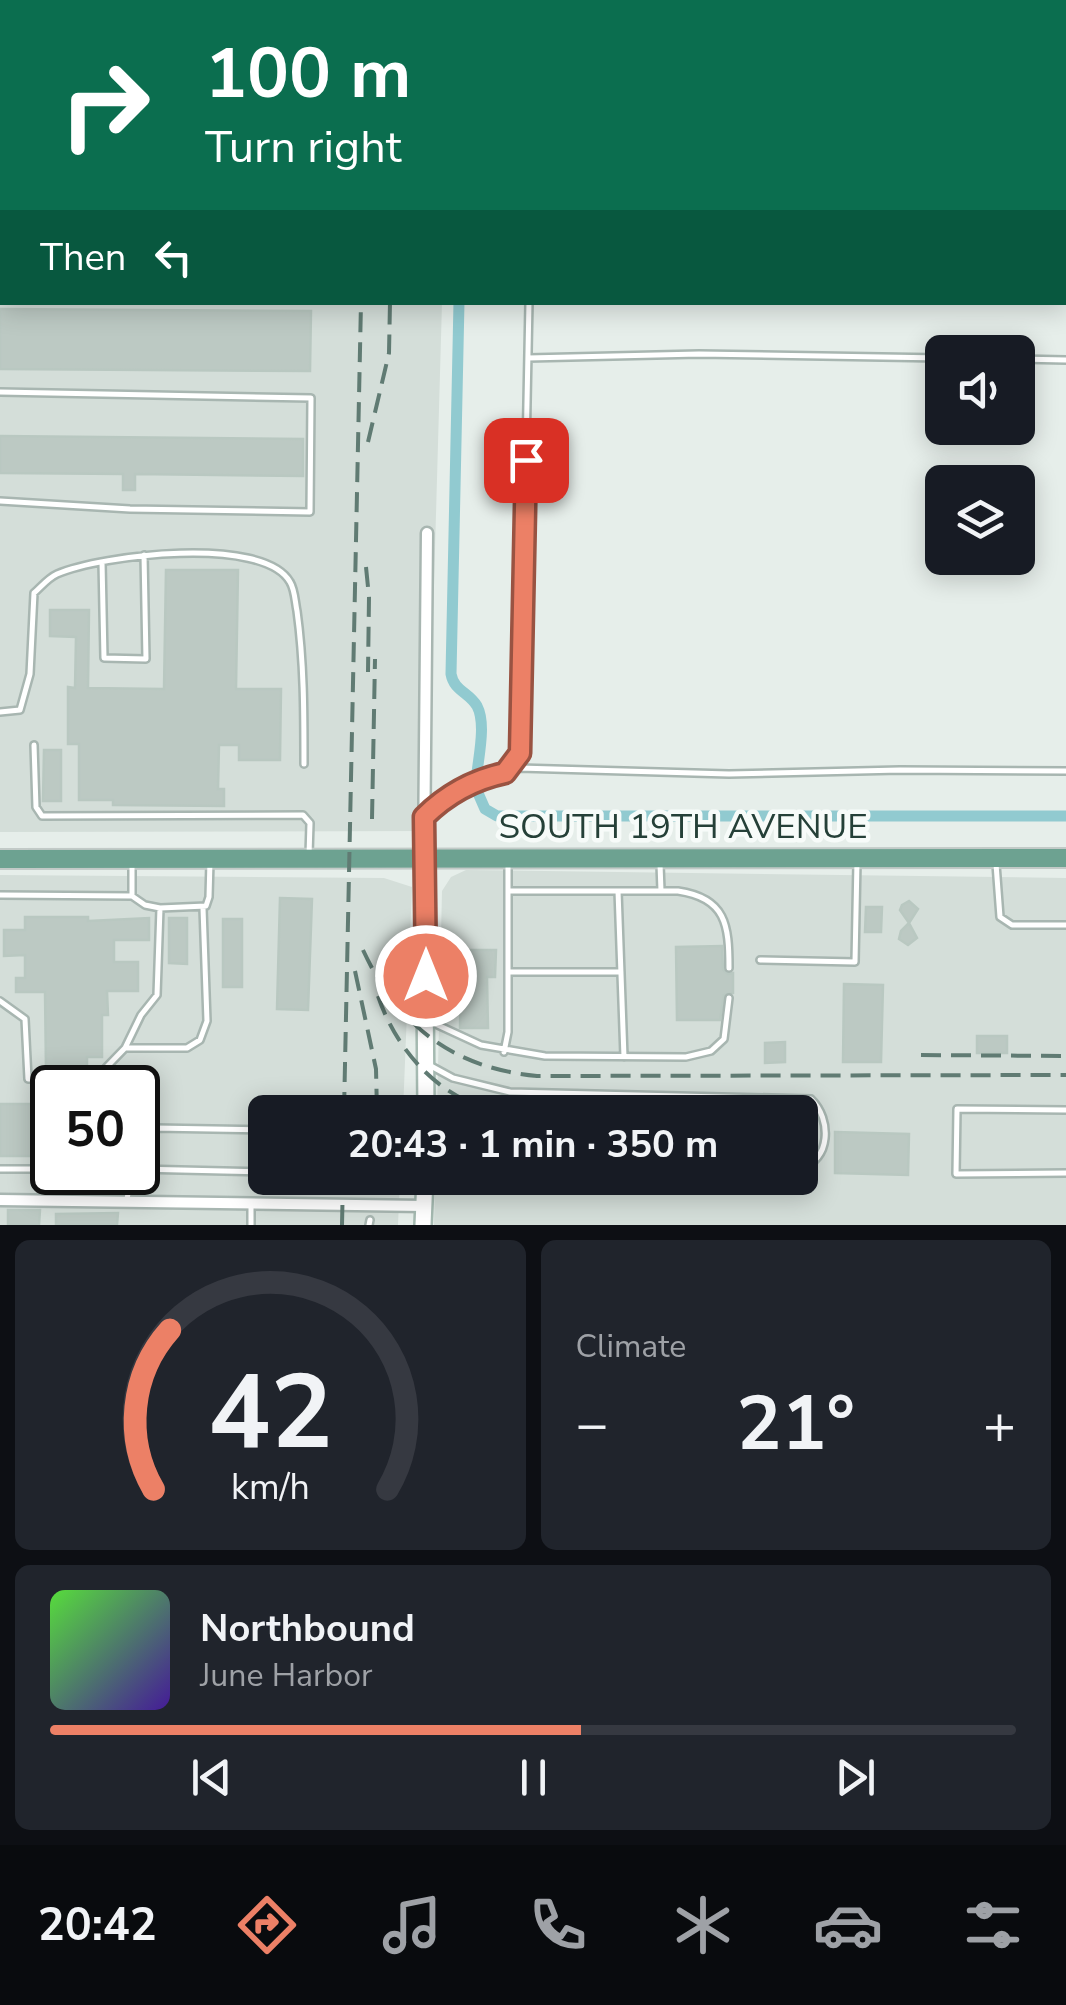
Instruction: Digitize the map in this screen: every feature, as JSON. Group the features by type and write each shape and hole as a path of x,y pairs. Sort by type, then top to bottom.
{"main road":[{"path":"424,858 426,1095"},
{"name":"SOUTH 19TH AVENUE","path":"0,859 1066,858"},
{"path":"424,1195 424,1225"}],"street":[{"path":"424,858 426,533"},
{"path":"0,1200 424,1206"}],"lane":[{"path":"505,773 520,753 530,305"},
{"path":"528,358 699,354 925,358"},
{"path":"1035,360 1066,360"},
{"path":"0,392 312,398 310,512 130,509 0,501"},
{"path":"102,562 104,658 146,659 144,555"},
{"path":"0,712 20,710 30,674 34,593 54,575 144,555 259,558 280,570 292,584 303,654 304,764"},
{"path":"34,746 36,807 42,816 303,815 310,823 309,858"},
{"path":"424,817 452,792 482,778 531,768 728,774 1066,772"},
{"path":"132,858 132,896"},
{"path":"126,1048 187,1048 200,1040 207,1020 204,908 209,898 210,858"},
{"path":"504,1052 508,1032 508,858"},
{"path":"760,960 856,962 857,858"},
{"path":"996,858 1000,917 1012,925 1066,926"},
{"path":"660,859 661,891"},
{"path":"508,891 701,894 716,906 729,938 729,968"},
{"path":"618,891 624,1057"},
{"path":"0,896 132,896 145,905 160,908 204,908"},
{"path":"0,1001 25,1018 28,1079 95,1079 126,1048 141,1015 156,995 160,908"},
{"path":"508,972 620,972"},
{"path":"426,1020 504,1052 686,1058 711,1051 724,1040 729,998"},
{"path":"426,1064 453,1078 510,1092 622,1095"},
{"path":"818,1106 825,1124 823,1152 818,1158"},
{"path":"1066,1110 957,1110 956,1174 1066,1173"},
{"path":"160,1128 248,1130"},
{"path":"0,1169 30,1169"},
{"path":"160,1171 248,1172"},
{"path":"126,1202 128,1195"},
{"path":"251,1203 251,1225"}],"shaded area":[{"path":"0,305 442,305 427,831 0,832"},
{"path":"466,870 1066,878 1066,1225 434,1225 435,1195 818,1195 818,1095 437,1095 442,891 451,877"},
{"path":"0,875 384,878 412,887 404,1095 248,1095 248,1195 399,1195 398,1225 0,1225"}],"building":[{"path":"0,309 311,311 310,371 0,369"},
{"path":"0,436 303,439 303,476 135,474 135,490 123,490 123,474 0,473"},
{"path":"166,570 238,570 236,689 281,689 280,760 239,760 239,745 219,745 218,789 224,789 224,806 113,805 113,800 79,800 79,744 68,744 68,687 75,688 76,637 50,636 50,610 89,610 88,688 164,689"},
{"path":"44,750 61,750 61,801 43,801"},
{"path":"280,898 312,899 308,1010 277,1009"},
{"path":"909,901 918,909 909,923 900,910"},
{"path":"866,907 882,907 881,932 865,932"},
{"path":"25,917 88,917 88,921 149,918 149,940 114,940 114,962 138,962 138,991 107,991 108,1015 102,1015 102,1057 87,1057 87,1065 46,1065 45,992 16,992 16,978 25,978 25,955 4,956 4,930 25,930"},
{"path":"169,918 187,918 187,964 169,963"},
{"path":"223,919 242,919 242,987 223,987"},
{"path":"909,923 917,938 908,945 899,939"},
{"path":"722,946 723,970 733,973 733,993 724,995 720,1020 677,1020 676,947"},
{"path":"461,950 496,950 495,977 487,977 488,1028 460,1028"},
{"path":"844,984 883,985 881,1062 843,1062"},
{"path":"977,1036 1007,1036 1007,1053 977,1053"},
{"path":"785,1042 785,1062 765,1063 765,1043"},
{"path":"0,1104 30,1104 30,1156 0,1156"},
{"path":"835,1132 909,1134 908,1175 835,1173"},
{"path":"8,1210 40,1210 39,1225 8,1225"},
{"path":"118,1213 117,1225 56,1225 56,1214"}],"waterway":[{"path":"459,305 451,674 480,713 477,773"},
{"path":"478,793 485,809 497,816 1066,816"}],"railway":[{"path":"344,1095 361,305"},
{"path":"368,442 389,353 390,305"},
{"path":"366,567 368,672"},
{"path":"372,819 375,659"},
{"path":"363,950 393,1001 411,1021 454,1053 507,1071 537,1076 1066,1075"},
{"path":"355,971 376,1069 377,1095"},
{"path":"378,996 409,1054 456,1095"},
{"path":"921,1055 1066,1056"},
{"path":"342,1225 343,1195"}],"route":[{"path":"426,976 424,817 452,792 482,778 505,773 520,753 526,460"}]}
